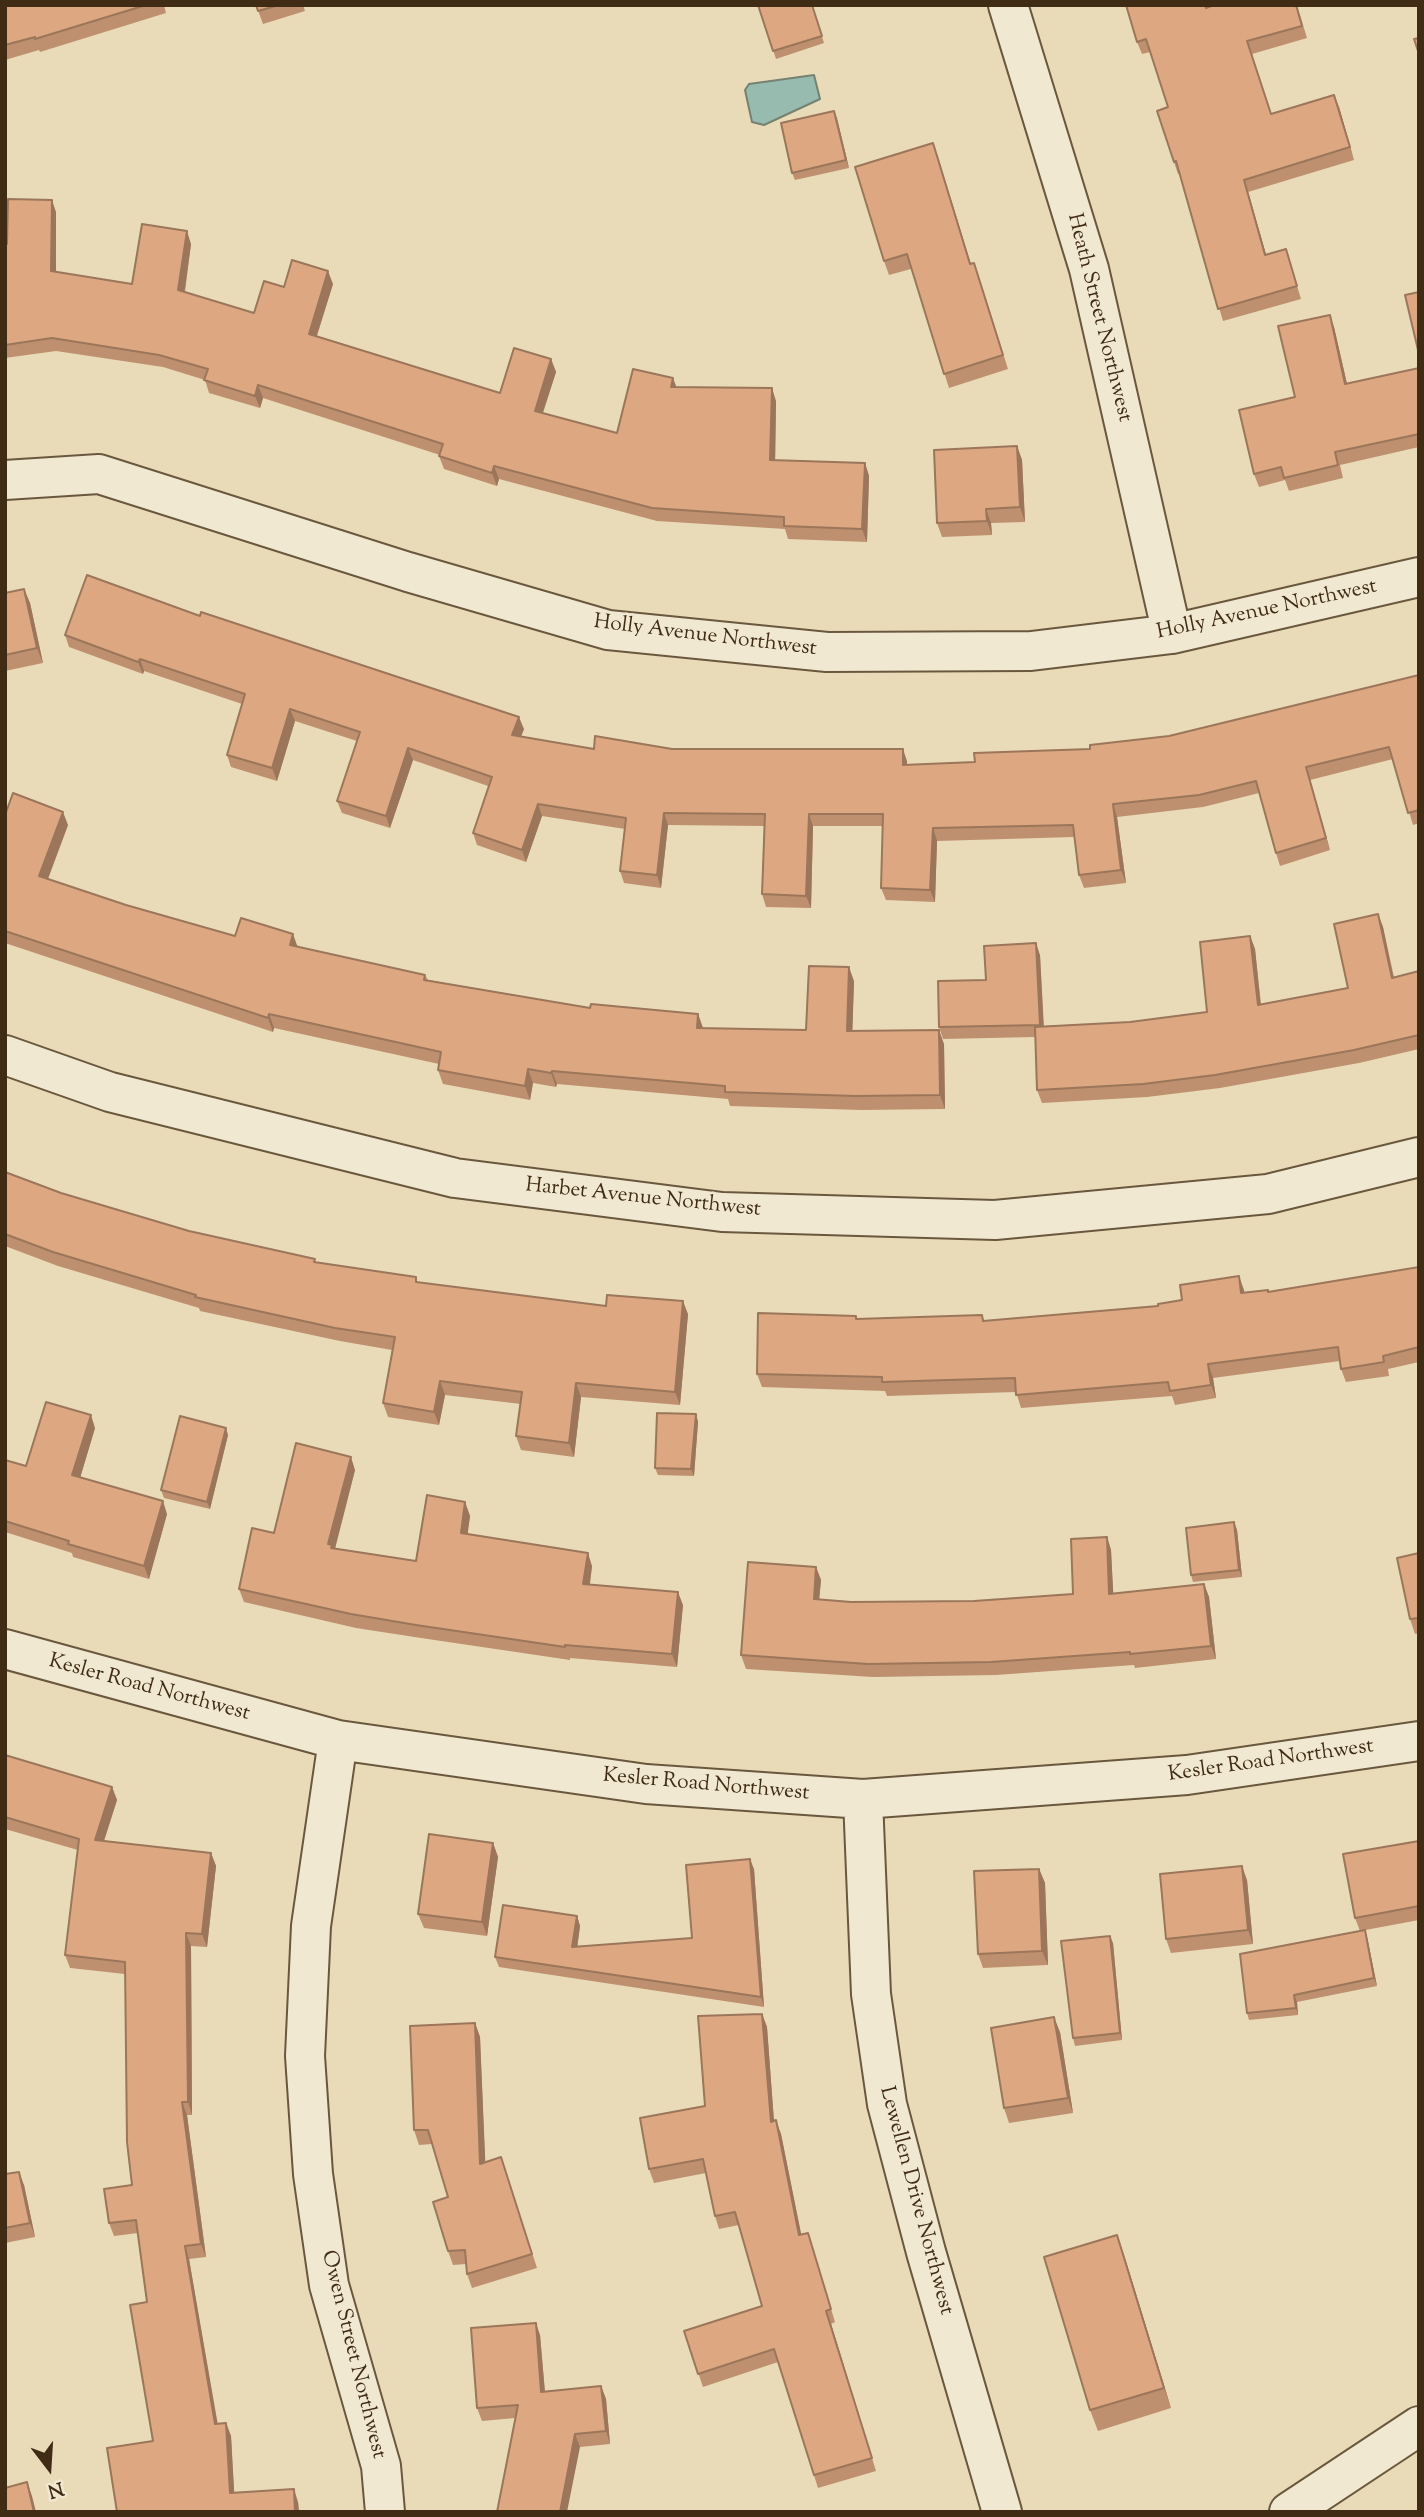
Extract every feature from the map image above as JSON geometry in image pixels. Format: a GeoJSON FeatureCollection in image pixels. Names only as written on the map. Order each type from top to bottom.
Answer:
{"type":"FeatureCollection","features":[{"type":"Feature","properties":{"kind":"street","name":"Heath Street Northwest"},"geometry":{"type":"LineString","coordinates":[[1008,5],[1089,268],[1172,634]]}},
{"type":"Feature","properties":{"kind":"street","name":"Holly Avenue Northwest"},"geometry":{"type":"LineString","coordinates":[[5,480],[99,474],[408,572],[608,630],[827,652],[1031,651],[1172,634],[1419,577]]}},
{"type":"Feature","properties":{"kind":"street","name":"Harbet Avenue Northwest"},"geometry":{"type":"LineString","coordinates":[[5,1055],[110,1092],[455,1178],[722,1212],[995,1220],[1268,1194],[1419,1157]]}},
{"type":"Feature","properties":{"kind":"street","name":"Kesler Road Northwest"},"geometry":{"type":"LineString","coordinates":[[5,1649],[338,1740],[646,1784],[863,1799],[1187,1775],[1419,1741]]}},
{"type":"Feature","properties":{"kind":"street","name":"Owen Street Northwest"},"geometry":{"type":"LineString","coordinates":[[338,1740],[311,1926],[304,2056],[313,2174],[329,2285],[381,2466],[385,2512]]}},
{"type":"Feature","properties":{"kind":"street","name":"Lewellen Drive Northwest"},"geometry":{"type":"LineString","coordinates":[[863,1799],[871,1994],[887,2104],[926,2252],[1002,2512]]}},
{"type":"Feature","properties":{"kind":"street"},"geometry":{"type":"LineString","coordinates":[[1289,2512],[1419,2426]]}},
{"type":"Feature","properties":{"kind":"water"},"geometry":{"type":"Polygon","coordinates":[[[814,75],[820,99],[764,125],[752,122],[745,90],[749,84],[814,75]]]}},
{"type":"Feature","properties":{"kind":"building"},"geometry":{"type":"Polygon","coordinates":[[[5,5],[146,5],[35,39],[5,45],[5,5]]]}},
{"type":"Feature","properties":{"kind":"building"},"geometry":{"type":"Polygon","coordinates":[[[256,5],[279,5],[258,11],[256,5]]]}},
{"type":"Feature","properties":{"kind":"building"},"geometry":{"type":"Polygon","coordinates":[[[758,5],[812,5],[822,36],[773,51],[758,5]]]}},
{"type":"Feature","properties":{"kind":"building"},"geometry":{"type":"Polygon","coordinates":[[[1126,5],[1205,5],[1206,8],[1214,5],[1296,5],[1302,26],[1247,41],[1271,114],[1334,95],[1350,147],[1244,180],[1265,255],[1286,249],[1297,286],[1218,309],[1176,161],[1174,162],[1157,111],[1168,107],[1146,39],[1137,42],[1126,5]]]}},
{"type":"Feature","properties":{"kind":"building"},"geometry":{"type":"Polygon","coordinates":[[[1419,38],[1419,54],[1414,39],[1419,38]]]}},
{"type":"Feature","properties":{"kind":"building"},"geometry":{"type":"Polygon","coordinates":[[[834,111],[846,160],[792,173],[781,123],[834,111]]]}},
{"type":"Feature","properties":{"kind":"building"},"geometry":{"type":"Polygon","coordinates":[[[933,143],[970,264],[974,263],[1003,355],[944,374],[907,254],[884,261],[855,167],[933,143]]]}},
{"type":"Feature","properties":{"kind":"building"},"geometry":{"type":"Polygon","coordinates":[[[8,199],[52,200],[51,271],[132,284],[142,224],[187,231],[178,290],[254,313],[264,281],[284,287],[292,260],[328,271],[309,334],[500,393],[514,348],[551,359],[535,411],[617,433],[633,369],[673,378],[671,387],[772,388],[770,460],[865,463],[862,529],[784,526],[784,517],[652,508],[494,466],[492,473],[439,456],[443,444],[258,385],[255,396],[204,380],[208,369],[159,355],[52,338],[5,345],[8,199]]]}},
{"type":"Feature","properties":{"kind":"building"},"geometry":{"type":"Polygon","coordinates":[[[1419,292],[1419,350],[1418,350],[1405,295],[1419,292]]]}},
{"type":"Feature","properties":{"kind":"building"},"geometry":{"type":"Polygon","coordinates":[[[1330,315],[1345,384],[1419,368],[1419,434],[1335,452],[1338,465],[1284,478],[1281,467],[1254,474],[1239,410],[1295,397],[1278,326],[1330,315]]]}},
{"type":"Feature","properties":{"kind":"building"},"geometry":{"type":"Polygon","coordinates":[[[1017,446],[1020,507],[986,509],[987,521],[937,523],[934,450],[1017,446]]]}},
{"type":"Feature","properties":{"kind":"building"},"geometry":{"type":"Polygon","coordinates":[[[87,575],[200,616],[201,612],[519,717],[512,735],[594,749],[595,736],[672,749],[903,749],[903,765],[975,762],[974,753],[1090,749],[1090,745],[1169,736],[1419,675],[1419,810],[1408,813],[1389,747],[1306,767],[1326,838],[1276,853],[1256,781],[1199,795],[1113,804],[1121,870],[1079,875],[1073,825],[933,828],[930,890],[881,888],[883,814],[809,814],[806,896],[762,894],[765,814],[664,813],[657,875],[620,871],[626,818],[538,804],[522,850],[473,833],[492,777],[408,748],[386,816],[337,801],[360,732],[290,709],[272,768],[227,755],[245,694],[140,659],[138,662],[65,635],[87,575]]]}},
{"type":"Feature","properties":{"kind":"building"},"geometry":{"type":"Polygon","coordinates":[[[24,589],[37,648],[5,655],[5,593],[24,589]]]}},
{"type":"Feature","properties":{"kind":"building"},"geometry":{"type":"Polygon","coordinates":[[[13,793],[63,812],[39,876],[126,905],[235,936],[241,918],[293,934],[290,945],[425,975],[424,980],[590,1008],[591,1004],[698,1014],[697,1028],[806,1030],[809,966],[849,967],[847,1031],[939,1030],[940,1095],[856,1096],[725,1092],[725,1086],[528,1069],[525,1086],[438,1070],[441,1052],[269,1014],[268,1018],[5,931],[5,815],[13,793]]]}},
{"type":"Feature","properties":{"kind":"building"},"geometry":{"type":"Polygon","coordinates":[[[1378,914],[1392,978],[1419,971],[1419,1035],[1354,1050],[1215,1075],[1143,1084],[1037,1090],[1035,1027],[1130,1022],[1207,1012],[1200,942],[1250,936],[1258,1005],[1348,988],[1334,924],[1378,914]]]}},
{"type":"Feature","properties":{"kind":"building"},"geometry":{"type":"Polygon","coordinates":[[[1036,943],[1040,1025],[939,1027],[938,981],[986,980],[984,946],[1036,943]]]}},
{"type":"Feature","properties":{"kind":"building"},"geometry":{"type":"Polygon","coordinates":[[[5,1172],[61,1193],[189,1231],[315,1259],[314,1262],[416,1277],[416,1282],[606,1306],[607,1295],[683,1301],[675,1392],[576,1383],[569,1443],[516,1436],[522,1392],[440,1381],[434,1412],[383,1403],[395,1337],[335,1328],[195,1297],[196,1295],[53,1252],[5,1234],[5,1172]]]}},
{"type":"Feature","properties":{"kind":"building"},"geometry":{"type":"Polygon","coordinates":[[[1419,1267],[1419,1347],[1383,1356],[1384,1362],[1341,1369],[1338,1347],[1208,1364],[1211,1385],[1170,1391],[1168,1382],[1016,1395],[1015,1378],[882,1382],[882,1377],[757,1374],[758,1313],[856,1316],[856,1319],[982,1315],[983,1321],[1158,1306],[1182,1300],[1180,1285],[1239,1276],[1241,1293],[1268,1292],[1419,1267]]]}},
{"type":"Feature","properties":{"kind":"building"},"geometry":{"type":"Polygon","coordinates":[[[46,1402],[91,1415],[72,1475],[163,1501],[144,1566],[68,1544],[69,1541],[5,1521],[5,1460],[26,1466],[46,1402]]]}},
{"type":"Feature","properties":{"kind":"building"},"geometry":{"type":"Polygon","coordinates":[[[657,1413],[696,1414],[691,1469],[655,1468],[657,1413]]]}},
{"type":"Feature","properties":{"kind":"building"},"geometry":{"type":"Polygon","coordinates":[[[180,1416],[226,1428],[207,1502],[161,1490],[180,1416]]]}},
{"type":"Feature","properties":{"kind":"building"},"geometry":{"type":"Polygon","coordinates":[[[296,1443],[351,1457],[328,1544],[332,1545],[331,1548],[416,1561],[427,1495],[465,1502],[461,1533],[588,1553],[583,1584],[678,1592],[672,1654],[565,1647],[416,1625],[351,1614],[239,1589],[252,1528],[274,1533],[296,1443]]]}},
{"type":"Feature","properties":{"kind":"building"},"geometry":{"type":"Polygon","coordinates":[[[1234,1522],[1239,1570],[1191,1575],[1186,1528],[1234,1522]]]}},
{"type":"Feature","properties":{"kind":"building"},"geometry":{"type":"Polygon","coordinates":[[[1107,1537],[1109,1594],[1204,1584],[1211,1646],[1130,1654],[991,1662],[868,1664],[741,1655],[748,1562],[816,1567],[814,1599],[851,1602],[974,1601],[1073,1594],[1071,1539],[1107,1537]]]}},
{"type":"Feature","properties":{"kind":"building"},"geometry":{"type":"Polygon","coordinates":[[[1419,1553],[1419,1618],[1410,1619],[1397,1558],[1419,1553]]]}},
{"type":"Feature","properties":{"kind":"building"},"geometry":{"type":"Polygon","coordinates":[[[5,1755],[112,1787],[95,1840],[211,1853],[202,1934],[186,1933],[188,2102],[182,2102],[201,2244],[185,2246],[215,2424],[226,2423],[230,2493],[294,2489],[295,2512],[117,2512],[107,2448],[153,2441],[130,2305],[147,2302],[136,2220],[109,2223],[104,2189],[132,2185],[127,2142],[125,1962],[65,1955],[79,1839],[5,1817],[5,1755]]]}},
{"type":"Feature","properties":{"kind":"building"},"geometry":{"type":"Polygon","coordinates":[[[429,1834],[493,1843],[482,1922],[418,1914],[429,1834]]]}},
{"type":"Feature","properties":{"kind":"building"},"geometry":{"type":"Polygon","coordinates":[[[1419,1841],[1419,1906],[1355,1918],[1343,1854],[1419,1841]]]}},
{"type":"Feature","properties":{"kind":"building"},"geometry":{"type":"Polygon","coordinates":[[[750,1859],[761,1997],[495,1957],[503,1905],[577,1916],[572,1947],[692,1938],[686,1865],[750,1859]]]}},
{"type":"Feature","properties":{"kind":"building"},"geometry":{"type":"Polygon","coordinates":[[[1242,1866],[1248,1930],[1166,1939],[1160,1874],[1242,1866]]]}},
{"type":"Feature","properties":{"kind":"building"},"geometry":{"type":"Polygon","coordinates":[[[1039,1869],[1042,1951],[978,1954],[974,1871],[1039,1869]]]}},
{"type":"Feature","properties":{"kind":"building"},"geometry":{"type":"Polygon","coordinates":[[[1365,1930],[1374,1978],[1294,1995],[1296,2008],[1247,2013],[1240,1954],[1365,1930]]]}},
{"type":"Feature","properties":{"kind":"building"},"geometry":{"type":"Polygon","coordinates":[[[1110,1936],[1120,2033],[1073,2038],[1061,1941],[1110,1936]]]}},
{"type":"Feature","properties":{"kind":"building"},"geometry":{"type":"Polygon","coordinates":[[[762,2014],[771,2122],[776,2120],[799,2235],[808,2233],[831,2309],[826,2311],[872,2458],[814,2475],[774,2349],[698,2374],[684,2331],[762,2306],[735,2212],[715,2216],[703,2159],[649,2169],[640,2118],[705,2106],[698,2016],[762,2014]]]}},
{"type":"Feature","properties":{"kind":"building"},"geometry":{"type":"Polygon","coordinates":[[[1054,2017],[1068,2098],[1004,2108],[991,2028],[1054,2017]]]}},
{"type":"Feature","properties":{"kind":"building"},"geometry":{"type":"Polygon","coordinates":[[[475,2023],[480,2164],[501,2157],[532,2254],[467,2274],[465,2250],[448,2251],[433,2202],[448,2197],[428,2130],[414,2130],[410,2026],[475,2023]]]}},
{"type":"Feature","properties":{"kind":"building"},"geometry":{"type":"Polygon","coordinates":[[[19,2172],[30,2223],[5,2228],[5,2174],[19,2172]]]}},
{"type":"Feature","properties":{"kind":"building"},"geometry":{"type":"Polygon","coordinates":[[[1117,2235],[1164,2388],[1090,2410],[1044,2257],[1117,2235]]]}},
{"type":"Feature","properties":{"kind":"building"},"geometry":{"type":"Polygon","coordinates":[[[536,2323],[541,2392],[601,2386],[606,2431],[575,2434],[560,2512],[497,2512],[518,2405],[477,2408],[471,2328],[536,2323]]]}},
{"type":"Feature","properties":{"kind":"building"},"geometry":{"type":"Polygon","coordinates":[[[27,2482],[34,2512],[5,2512],[5,2488],[27,2482]]]}}]}
